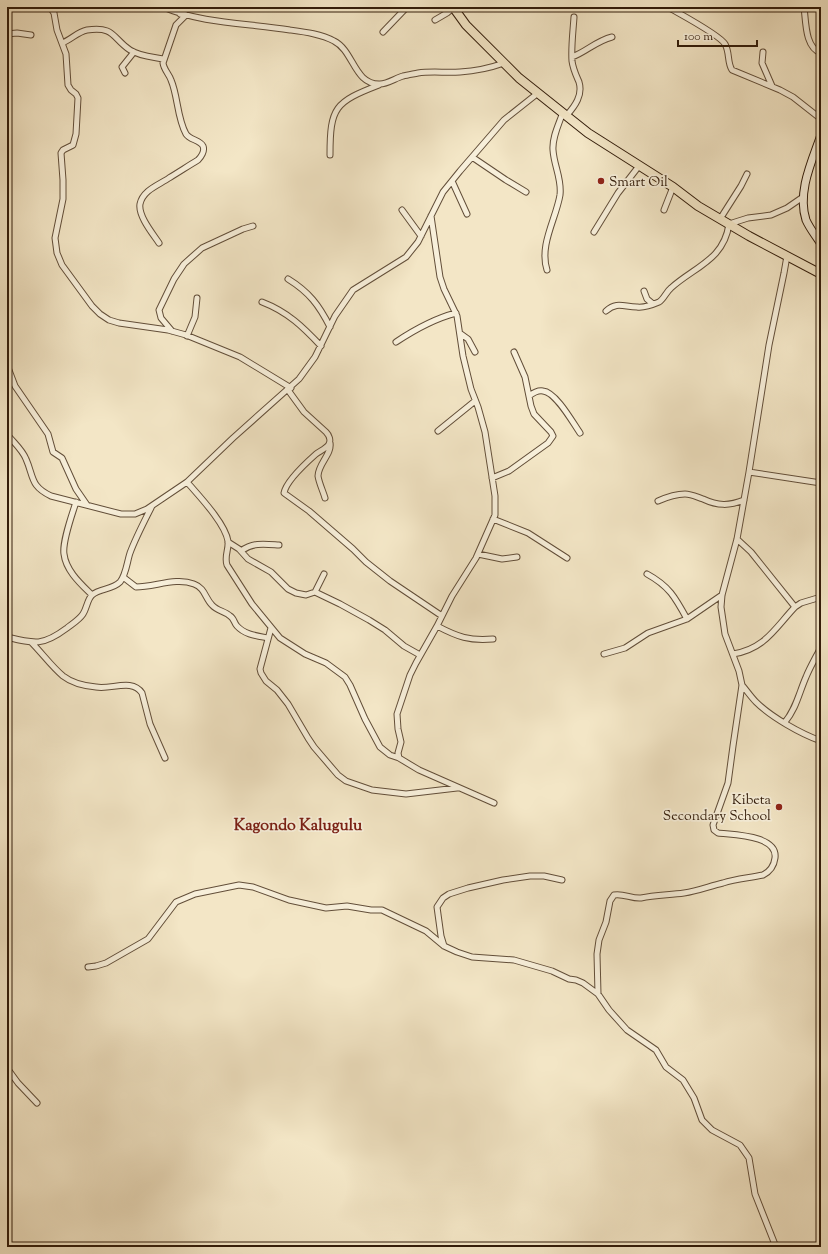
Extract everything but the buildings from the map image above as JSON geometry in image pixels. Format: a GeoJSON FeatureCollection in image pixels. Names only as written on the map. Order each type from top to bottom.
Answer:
{"type":"FeatureCollection","features":[{"type":"Feature","properties":{"kind":"highway"},"geometry":{"type":"LineString","coordinates":[[454,7],[466,25],[519,78],[588,133],[673,187],[698,206],[821,274]]}},
{"type":"Feature","properties":{"kind":"main road"},"geometry":{"type":"LineString","coordinates":[[821,135],[803,197],[804,211],[807,221],[821,244]]}},
{"type":"Feature","properties":{"kind":"street"},"geometry":{"type":"LineString","coordinates":[[50,7],[54,13],[57,30],[67,58],[68,85],[78,98],[76,134],[73,145],[63,150],[61,153],[63,199],[55,243],[62,265],[92,306],[109,320],[119,323],[173,331],[187,336],[248,361],[290,389],[304,412],[329,436],[330,448],[321,464],[318,477],[325,498]]}},
{"type":"Feature","properties":{"kind":"street"},"geometry":{"type":"LineString","coordinates":[[163,7],[180,14],[219,21],[302,32],[335,41],[345,51],[365,81],[381,85]]}},
{"type":"Feature","properties":{"kind":"street"},"geometry":{"type":"LineString","coordinates":[[180,14],[185,7]]}},
{"type":"Feature","properties":{"kind":"street"},"geometry":{"type":"LineString","coordinates":[[383,32],[407,7]]}},
{"type":"Feature","properties":{"kind":"street"},"geometry":{"type":"LineString","coordinates":[[435,20],[443,16],[454,7]]}},
{"type":"Feature","properties":{"kind":"street"},"geometry":{"type":"LineString","coordinates":[[668,7],[722,40],[728,50],[730,67],[732,70],[772,86],[793,97],[821,119]]}},
{"type":"Feature","properties":{"kind":"street"},"geometry":{"type":"LineString","coordinates":[[804,7],[809,41],[814,50],[821,53]]}},
{"type":"Feature","properties":{"kind":"street"},"geometry":{"type":"LineString","coordinates":[[159,243],[143,217],[140,205],[142,199],[149,190],[198,160],[202,156],[204,150],[201,144],[188,137],[184,129],[172,82],[163,66],[163,59],[176,25],[186,15]]}},
{"type":"Feature","properties":{"kind":"street"},"geometry":{"type":"LineString","coordinates":[[547,270],[544,254],[560,195],[560,182],[555,161],[553,143],[565,114],[575,105],[580,92],[579,84],[573,69],[572,57],[574,17]]}},
{"type":"Feature","properties":{"kind":"street"},"geometry":{"type":"LineString","coordinates":[[62,43],[86,30],[108,30],[129,50],[163,59]]}},
{"type":"Feature","properties":{"kind":"street"},"geometry":{"type":"LineString","coordinates":[[7,34],[17,33],[31,35]]}},
{"type":"Feature","properties":{"kind":"street"},"geometry":{"type":"LineString","coordinates":[[572,57],[580,54],[595,44],[612,37]]}},
{"type":"Feature","properties":{"kind":"street"},"geometry":{"type":"LineString","coordinates":[[125,73],[122,70],[122,67],[134,52]]}},
{"type":"Feature","properties":{"kind":"street"},"geometry":{"type":"LineString","coordinates":[[763,52],[762,63],[772,86]]}},
{"type":"Feature","properties":{"kind":"street"},"geometry":{"type":"LineString","coordinates":[[330,155],[331,125],[333,117],[338,108],[345,101],[355,95],[404,76],[419,73],[482,70],[504,63]]}},
{"type":"Feature","properties":{"kind":"street"},"geometry":{"type":"LineString","coordinates":[[7,434],[20,449],[26,459],[34,483],[42,492],[51,496],[121,514],[135,514],[152,506],[187,482],[268,406],[290,389],[306,370],[321,346],[334,316],[353,290],[406,256],[418,242],[443,192],[504,120],[538,93]]}},
{"type":"Feature","properties":{"kind":"street"},"geometry":{"type":"LineString","coordinates":[[472,157],[526,192]]}},
{"type":"Feature","properties":{"kind":"street"},"geometry":{"type":"LineString","coordinates":[[594,232],[618,193],[639,166]]}},
{"type":"Feature","properties":{"kind":"street"},"geometry":{"type":"LineString","coordinates":[[720,219],[747,174]]}},
{"type":"Feature","properties":{"kind":"street"},"geometry":{"type":"LineString","coordinates":[[452,181],[466,214]]}},
{"type":"Feature","properties":{"kind":"street"},"geometry":{"type":"LineString","coordinates":[[664,210],[673,187]]}},
{"type":"Feature","properties":{"kind":"street"},"geometry":{"type":"LineString","coordinates":[[606,311],[610,307],[624,304],[638,308],[662,301],[670,288],[704,265],[714,255],[728,234],[729,224],[748,218],[771,215],[787,208],[803,197]]}},
{"type":"Feature","properties":{"kind":"street"},"geometry":{"type":"LineString","coordinates":[[402,210],[421,236]]}},
{"type":"Feature","properties":{"kind":"street"},"geometry":{"type":"LineString","coordinates":[[399,758],[398,753],[401,742],[397,714],[410,675],[452,596],[478,554],[495,515],[495,496],[485,432],[471,389],[463,356],[456,313],[444,289],[440,277],[431,215]]}},
{"type":"Feature","properties":{"kind":"street"},"geometry":{"type":"LineString","coordinates":[[173,331],[161,318],[159,310],[174,279],[184,264],[202,248],[243,229],[253,226]]}},
{"type":"Feature","properties":{"kind":"street"},"geometry":{"type":"LineString","coordinates":[[598,994],[597,954],[599,940],[606,922],[610,901],[614,895],[633,898],[683,893],[708,888],[721,883],[763,875],[768,872],[773,865],[775,858],[773,849],[767,843],[750,837],[718,833],[713,828],[715,818],[728,783],[732,746],[742,685],[733,654],[724,634],[722,594],[737,539],[769,345],[787,256]]}},
{"type":"Feature","properties":{"kind":"street"},"geometry":{"type":"LineString","coordinates":[[288,279],[307,292],[323,313],[330,327]]}},
{"type":"Feature","properties":{"kind":"street"},"geometry":{"type":"LineString","coordinates":[[644,291],[647,299],[653,304]]}},
{"type":"Feature","properties":{"kind":"street"},"geometry":{"type":"LineString","coordinates":[[187,336],[195,317],[197,298]]}},
{"type":"Feature","properties":{"kind":"street"},"geometry":{"type":"LineString","coordinates":[[262,302],[277,308],[293,318],[321,346]]}},
{"type":"Feature","properties":{"kind":"street"},"geometry":{"type":"LineString","coordinates":[[396,342],[425,324],[456,313]]}},
{"type":"Feature","properties":{"kind":"street"},"geometry":{"type":"LineString","coordinates":[[460,334],[468,339],[475,352]]}},
{"type":"Feature","properties":{"kind":"street"},"geometry":{"type":"LineString","coordinates":[[492,478],[508,471],[552,439],[553,436],[534,414],[523,371],[514,352]]}},
{"type":"Feature","properties":{"kind":"street"},"geometry":{"type":"LineString","coordinates":[[7,365],[15,386],[48,434],[53,452],[62,458],[76,489],[87,505]]}},
{"type":"Feature","properties":{"kind":"street"},"geometry":{"type":"LineString","coordinates":[[529,396],[541,390],[551,394],[580,433]]}},
{"type":"Feature","properties":{"kind":"street"},"geometry":{"type":"LineString","coordinates":[[438,431],[475,401]]}},
{"type":"Feature","properties":{"kind":"street"},"geometry":{"type":"LineString","coordinates":[[329,441],[327,446],[317,453],[296,474],[287,485],[284,493],[309,511],[366,562],[390,581],[442,616]]}},
{"type":"Feature","properties":{"kind":"street"},"geometry":{"type":"LineString","coordinates":[[749,472],[821,483]]}},
{"type":"Feature","properties":{"kind":"street"},"geometry":{"type":"LineString","coordinates":[[187,482],[206,504],[227,537],[227,565],[252,604],[280,638],[305,654],[326,663],[345,677],[380,747],[390,755],[399,758],[419,770],[494,803]]}},
{"type":"Feature","properties":{"kind":"street"},"geometry":{"type":"LineString","coordinates":[[658,501],[676,494],[687,494],[724,506],[744,500]]}},
{"type":"Feature","properties":{"kind":"street"},"geometry":{"type":"LineString","coordinates":[[76,502],[68,530],[64,554],[73,575],[92,595]]}},
{"type":"Feature","properties":{"kind":"street"},"geometry":{"type":"LineString","coordinates":[[7,637],[37,643],[50,640],[83,614],[92,595],[113,587],[119,583],[123,578],[130,554],[152,506]]}},
{"type":"Feature","properties":{"kind":"street"},"geometry":{"type":"LineString","coordinates":[[493,519],[528,533],[566,558]]}},
{"type":"Feature","properties":{"kind":"street"},"geometry":{"type":"LineString","coordinates":[[737,539],[760,561],[795,607]]}},
{"type":"Feature","properties":{"kind":"street"},"geometry":{"type":"LineString","coordinates":[[228,542],[239,549],[248,559],[275,575],[288,589],[296,593],[306,595],[315,592],[340,604],[385,630],[404,646],[420,655]]}},
{"type":"Feature","properties":{"kind":"street"},"geometry":{"type":"LineString","coordinates":[[241,551],[252,545],[279,545]]}},
{"type":"Feature","properties":{"kind":"street"},"geometry":{"type":"LineString","coordinates":[[478,554],[502,559],[517,557]]}},
{"type":"Feature","properties":{"kind":"street"},"geometry":{"type":"LineString","coordinates":[[315,592],[324,574]]}},
{"type":"Feature","properties":{"kind":"street"},"geometry":{"type":"LineString","coordinates":[[647,574],[664,584],[678,603],[687,619]]}},
{"type":"Feature","properties":{"kind":"street"},"geometry":{"type":"LineString","coordinates":[[123,578],[136,587],[173,582],[186,582],[194,584],[203,590],[215,608],[231,616],[238,626],[253,635],[268,638]]}},
{"type":"Feature","properties":{"kind":"street"},"geometry":{"type":"LineString","coordinates":[[604,654],[625,648],[648,633],[687,619],[722,594]]}},
{"type":"Feature","properties":{"kind":"street"},"geometry":{"type":"LineString","coordinates":[[733,654],[749,650],[763,642],[775,631],[795,607],[821,597]]}},
{"type":"Feature","properties":{"kind":"street"},"geometry":{"type":"LineString","coordinates":[[437,626],[460,638],[480,640],[493,639]]}},
{"type":"Feature","properties":{"kind":"street"},"geometry":{"type":"LineString","coordinates":[[271,628],[260,669],[261,673],[266,681],[285,699],[308,738],[338,775],[346,781],[360,786],[389,793],[406,794],[460,787]]}},
{"type":"Feature","properties":{"kind":"street"},"geometry":{"type":"LineString","coordinates":[[31,642],[63,676],[71,681],[97,688],[125,685],[140,689],[150,724],[165,758]]}},
{"type":"Feature","properties":{"kind":"street"},"geometry":{"type":"LineString","coordinates":[[784,722],[791,714],[795,706],[805,679],[821,646]]}},
{"type":"Feature","properties":{"kind":"street"},"geometry":{"type":"LineString","coordinates":[[742,685],[760,706],[806,735],[821,741]]}},
{"type":"Feature","properties":{"kind":"street"},"geometry":{"type":"LineString","coordinates":[[444,946],[437,907],[443,898],[449,894],[468,888],[524,876],[544,876],[562,880]]}},
{"type":"Feature","properties":{"kind":"street"},"geometry":{"type":"LineString","coordinates":[[88,967],[106,963],[148,939],[176,902],[196,894],[239,885],[253,887],[289,900],[326,908],[347,906],[371,910],[382,910],[426,931],[444,946],[465,955],[506,959],[552,971],[569,979],[583,983],[598,994],[609,1010],[627,1030],[658,1052],[666,1067],[683,1080],[694,1098],[702,1120],[712,1130],[740,1145],[749,1158],[755,1194],[776,1247]]}},
{"type":"Feature","properties":{"kind":"street"},"geometry":{"type":"LineString","coordinates":[[7,1068],[18,1083],[38,1103]]}},
{"type":"Feature","properties":{"kind":"place","name":"Smart Oil"},"geometry":{"type":"Point","coordinates":[601,181]}},
{"type":"Feature","properties":{"kind":"place","name":"Kibeta Secondary School"},"geometry":{"type":"Point","coordinates":[779,807]}},
{"type":"Feature","properties":{"kind":"district","name":"Kagondo Kalugulu"},"geometry":{"type":"Point","coordinates":[298,824]}}]}
